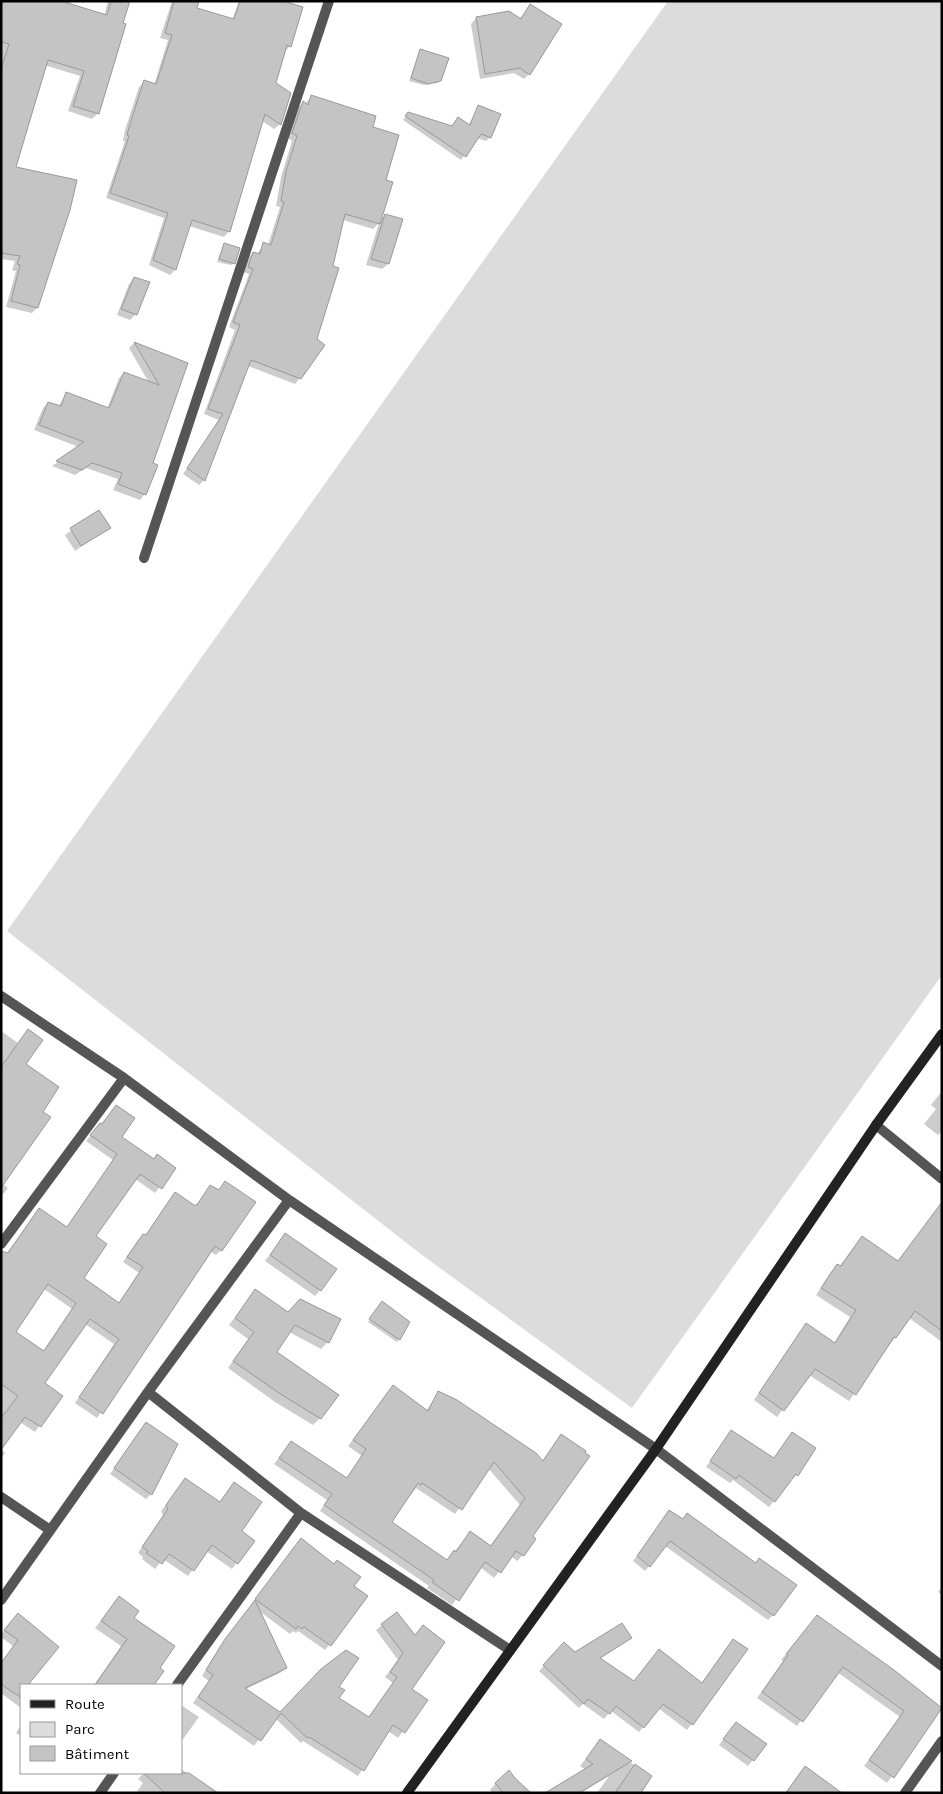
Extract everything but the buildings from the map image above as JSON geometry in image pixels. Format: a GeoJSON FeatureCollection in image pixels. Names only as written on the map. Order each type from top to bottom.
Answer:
{"type":"FeatureCollection","features":[{"type":"Feature","properties":{"kind":"street"},"geometry":{"type":"LineString","coordinates":[[144,558],[330,1]]}},
{"type":"Feature","properties":{"kind":"street"},"geometry":{"type":"LineString","coordinates":[[1,996],[124,1078],[289,1200],[656,1449],[942,1666]]}},
{"type":"Feature","properties":{"kind":"street"},"geometry":{"type":"LineString","coordinates":[[406,1793],[656,1449],[876,1125],[942,1034]]}},
{"type":"Feature","properties":{"kind":"street"},"geometry":{"type":"LineString","coordinates":[[1,1244],[124,1078]]}},
{"type":"Feature","properties":{"kind":"street"},"geometry":{"type":"LineString","coordinates":[[876,1125],[942,1179]]}},
{"type":"Feature","properties":{"kind":"street"},"geometry":{"type":"LineString","coordinates":[[1,1600],[148,1392],[289,1200]]}},
{"type":"Feature","properties":{"kind":"street"},"geometry":{"type":"LineString","coordinates":[[148,1392],[302,1513],[510,1650]]}},
{"type":"Feature","properties":{"kind":"street"},"geometry":{"type":"LineString","coordinates":[[1,1497],[50,1530]]}},
{"type":"Feature","properties":{"kind":"street"},"geometry":{"type":"LineString","coordinates":[[178,1684],[302,1513]]}},
{"type":"Feature","properties":{"kind":"street"},"geometry":{"type":"LineString","coordinates":[[905,1793],[942,1741]]}},
{"type":"Feature","properties":{"kind":"street"},"geometry":{"type":"LineString","coordinates":[[100,1793],[113,1774]]}},
{"type":"Feature","properties":{"kind":"green space"},"geometry":{"type":"Polygon","coordinates":[[[668,1],[942,1],[942,975],[632,1408],[422,1255],[7,931],[668,1]]]}}]}
